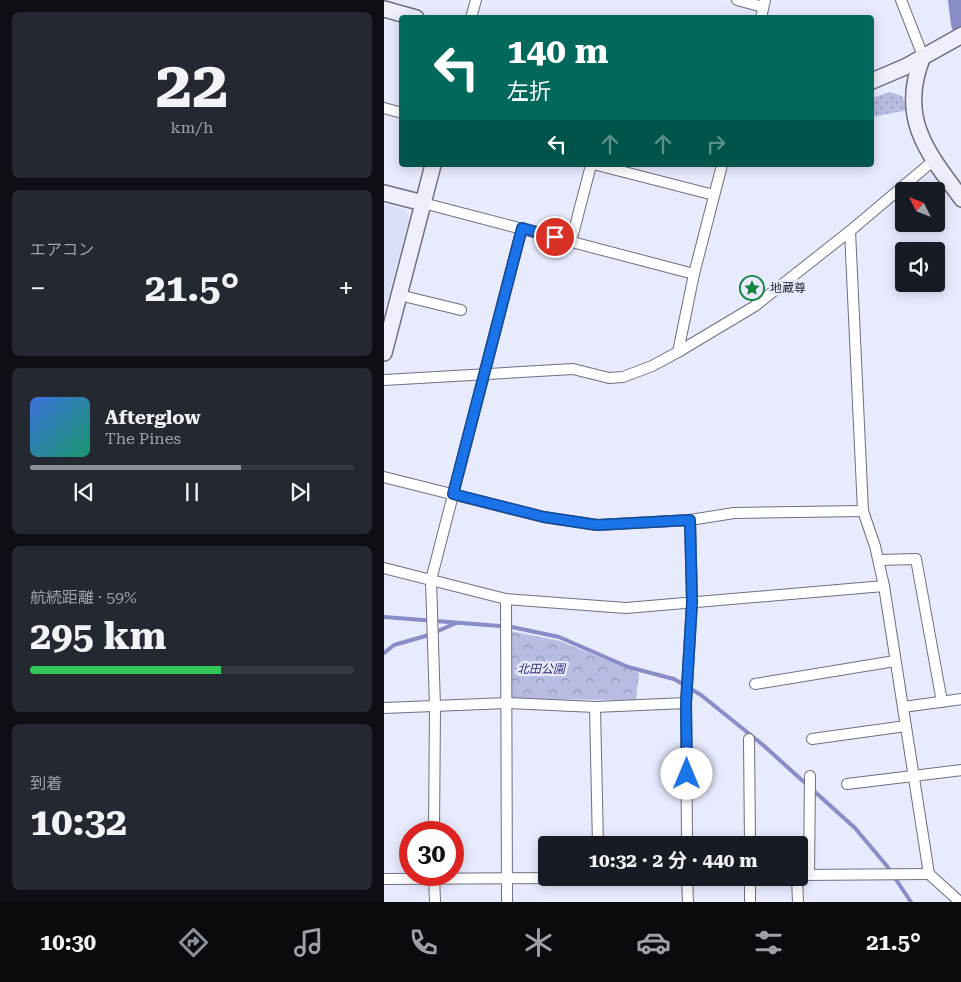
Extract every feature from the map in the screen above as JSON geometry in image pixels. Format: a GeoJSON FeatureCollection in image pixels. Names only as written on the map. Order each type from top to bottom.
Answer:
{"type":"FeatureCollection","features":[{"type":"Feature","properties":{"kind":"street"},"geometry":{"type":"LineString","coordinates":[[472,15],[476,0]]}},
{"type":"Feature","properties":{"kind":"street"},"geometry":{"type":"LineString","coordinates":[[737,0],[764,3]]}},
{"type":"Feature","properties":{"kind":"street"},"geometry":{"type":"LineString","coordinates":[[901,0],[923,56],[916,73],[913,89],[913,107],[922,140],[933,161],[961,199]]}},
{"type":"Feature","properties":{"kind":"street"},"geometry":{"type":"LineString","coordinates":[[384,9],[405,15]]}},
{"type":"Feature","properties":{"kind":"street"},"geometry":{"type":"LineString","coordinates":[[874,80],[905,67],[961,35]]}},
{"type":"Feature","properties":{"kind":"street"},"geometry":{"type":"LineString","coordinates":[[384,108],[399,112]]}},
{"type":"Feature","properties":{"kind":"street"},"geometry":{"type":"LineString","coordinates":[[384,380],[572,369],[609,378],[623,377],[652,366],[755,306],[850,231],[933,161]]}},
{"type":"Feature","properties":{"kind":"street"},"geometry":{"type":"LineString","coordinates":[[384,353],[432,167]]}},
{"type":"Feature","properties":{"kind":"street"},"geometry":{"type":"LineString","coordinates":[[571,242],[590,167]]}},
{"type":"Feature","properties":{"kind":"street"},"geometry":{"type":"LineString","coordinates":[[604,167],[714,195]]}},
{"type":"Feature","properties":{"kind":"street"},"geometry":{"type":"LineString","coordinates":[[678,352],[694,274],[721,167]]}},
{"type":"Feature","properties":{"kind":"street"},"geometry":{"type":"LineString","coordinates":[[384,193],[694,274]]}},
{"type":"Feature","properties":{"kind":"street"},"geometry":{"type":"LineString","coordinates":[[434,821],[431,580],[522,228]]}},
{"type":"Feature","properties":{"kind":"street"},"geometry":{"type":"LineString","coordinates":[[850,231],[863,511],[879,560],[884,586],[929,874],[960,902]]}},
{"type":"Feature","properties":{"kind":"street"},"geometry":{"type":"LineString","coordinates":[[399,295],[461,310]]}},
{"type":"Feature","properties":{"kind":"street"},"geometry":{"type":"LineString","coordinates":[[384,477],[544,517],[597,525],[690,520],[734,513],[863,511]]}},
{"type":"Feature","properties":{"kind":"street"},"geometry":{"type":"LineString","coordinates":[[687,836],[686,703],[692,602],[690,520]]}},
{"type":"Feature","properties":{"kind":"street"},"geometry":{"type":"LineString","coordinates":[[879,560],[916,559],[942,702]]}},
{"type":"Feature","properties":{"kind":"street"},"geometry":{"type":"LineString","coordinates":[[384,568],[506,599],[626,608],[884,586]]}},
{"type":"Feature","properties":{"kind":"street"},"geometry":{"type":"LineString","coordinates":[[506,599],[507,902]]}},
{"type":"Feature","properties":{"kind":"street"},"geometry":{"type":"LineString","coordinates":[[755,684],[895,661]]}},
{"type":"Feature","properties":{"kind":"street"},"geometry":{"type":"LineString","coordinates":[[903,707],[961,699]]}},
{"type":"Feature","properties":{"kind":"street"},"geometry":{"type":"LineString","coordinates":[[384,708],[507,703],[596,707],[686,703]]}},
{"type":"Feature","properties":{"kind":"street"},"geometry":{"type":"LineString","coordinates":[[596,707],[598,836]]}},
{"type":"Feature","properties":{"kind":"street"},"geometry":{"type":"LineString","coordinates":[[812,739],[906,726]]}},
{"type":"Feature","properties":{"kind":"street"},"geometry":{"type":"LineString","coordinates":[[749,739],[750,836]]}},
{"type":"Feature","properties":{"kind":"street"},"geometry":{"type":"LineString","coordinates":[[847,784],[961,770]]}},
{"type":"Feature","properties":{"kind":"street"},"geometry":{"type":"LineString","coordinates":[[805,836],[810,776]]}},
{"type":"Feature","properties":{"kind":"street"},"geometry":{"type":"LineString","coordinates":[[808,876],[929,874]]}},
{"type":"Feature","properties":{"kind":"street"},"geometry":{"type":"LineString","coordinates":[[464,877],[538,878]]}},
{"type":"Feature","properties":{"kind":"street"},"geometry":{"type":"LineString","coordinates":[[384,879],[399,878]]}},
{"type":"Feature","properties":{"kind":"street"},"geometry":{"type":"LineString","coordinates":[[434,886],[435,902]]}},
{"type":"Feature","properties":{"kind":"street"},"geometry":{"type":"LineString","coordinates":[[688,886],[688,902]]}},
{"type":"Feature","properties":{"kind":"street"},"geometry":{"type":"LineString","coordinates":[[750,886],[750,902]]}},
{"type":"Feature","properties":{"kind":"street"},"geometry":{"type":"LineString","coordinates":[[798,902],[800,886]]}},
{"type":"Feature","properties":{"kind":"shaded area"},"geometry":{"type":"Polygon","coordinates":[[[384,204],[404,209],[409,217],[384,312],[384,204]]]}},
{"type":"Feature","properties":{"kind":"green space"},"geometry":{"type":"Polygon","coordinates":[[[890,92],[902,96],[908,110],[874,117],[874,97],[890,92]]]}},
{"type":"Feature","properties":{"kind":"green space","name":"北田公園"},"geometry":{"type":"Polygon","coordinates":[[[510,631],[560,641],[639,673],[636,700],[510,699],[510,631]]]}},
{"type":"Feature","properties":{"kind":"waterway"},"geometry":{"type":"LineString","coordinates":[[959,0],[962,24]]}},
{"type":"Feature","properties":{"kind":"waterway"},"geometry":{"type":"LineString","coordinates":[[384,617],[512,627],[559,637],[628,667],[674,679],[701,695],[763,745],[855,828],[887,866],[911,902]]}},
{"type":"Feature","properties":{"kind":"waterway"},"geometry":{"type":"LineString","coordinates":[[384,653],[394,645],[429,635],[456,623]]}},
{"type":"Feature","properties":{"kind":"place","name":"地蔵尊"},"geometry":{"type":"Point","coordinates":[752,288]}},
{"type":"Feature","properties":{"kind":"route"},"geometry":{"type":"LineString","coordinates":[[555,237],[522,228],[453,494],[544,517],[597,525],[690,520],[692,602],[686,703],[687,774]]}}]}
